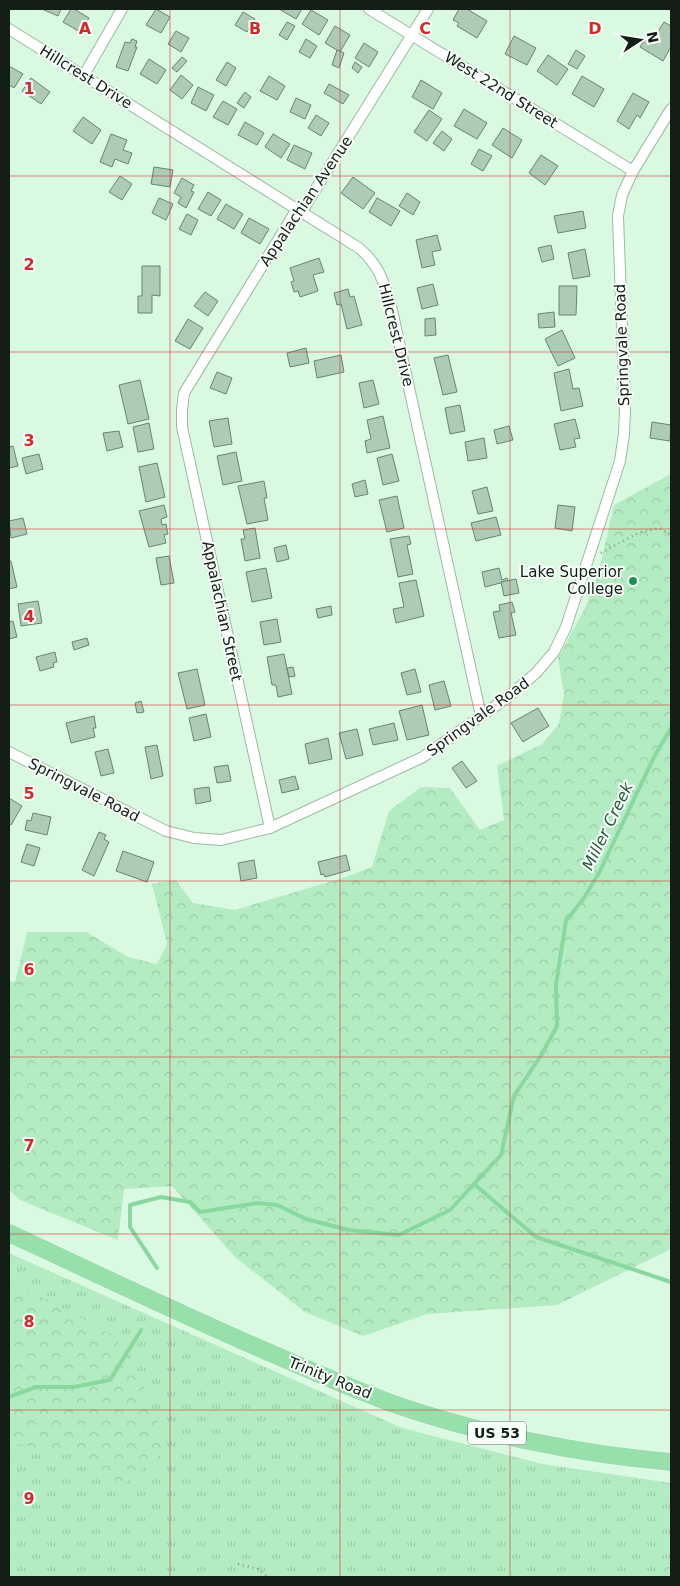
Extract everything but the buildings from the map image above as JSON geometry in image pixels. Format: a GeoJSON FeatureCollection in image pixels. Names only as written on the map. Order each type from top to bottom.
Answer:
{"type":"FeatureCollection","features":[{"type":"Feature","properties":{"kind":"highway","name":"Trinity Road"},"geometry":{"type":"LineString","coordinates":[[9,1233],[329,1379],[393,1403],[441,1418],[556,1446],[601,1454],[671,1462]]}},
{"type":"Feature","properties":{"kind":"street"},"geometry":{"type":"LineString","coordinates":[[84,75],[122,9]]}},
{"type":"Feature","properties":{"kind":"street","name":"West 22nd Street"},"geometry":{"type":"LineString","coordinates":[[369,9],[633,171]]}},
{"type":"Feature","properties":{"kind":"street","name":"Appalachian Avenue"},"geometry":{"type":"LineString","coordinates":[[184,393],[297,209],[304,208],[428,9]]}},
{"type":"Feature","properties":{"kind":"street","name":"Hillcrest Drive"},"geometry":{"type":"LineString","coordinates":[[9,29],[359,248],[371,259],[383,279],[390,300],[481,716]]}},
{"type":"Feature","properties":{"kind":"street","name":"Springvale Road"},"geometry":{"type":"LineString","coordinates":[[9,752],[166,831],[194,838],[222,840],[270,828],[423,757],[508,697],[536,673],[554,652],[566,627],[620,461],[624,434],[618,216],[622,195],[633,171],[671,109]]}},
{"type":"Feature","properties":{"kind":"street","name":"Appalachian Street"},"geometry":{"type":"LineString","coordinates":[[184,393],[182,427],[270,828]]}},
{"type":"Feature","properties":{"kind":"path"},"geometry":{"type":"LineString","coordinates":[[588,559],[623,543],[640,532],[660,528],[671,536]]}},
{"type":"Feature","properties":{"kind":"path"},"geometry":{"type":"LineString","coordinates":[[238,1564],[258,1569],[267,1577]]}},
{"type":"Feature","properties":{"kind":"green space"},"geometry":{"type":"Polygon","coordinates":[[[671,474],[671,1249],[557,1305],[427,1314],[363,1336],[305,1312],[236,1258],[172,1186],[124,1189],[118,1240],[20,1200],[9,1190],[9,981],[15,982],[27,932],[86,932],[128,957],[157,964],[167,944],[152,884],[176,880],[193,903],[235,910],[343,878],[372,867],[389,811],[421,787],[450,788],[480,830],[504,820],[497,766],[542,744],[559,724],[564,694],[558,658],[586,606],[598,575],[614,505],[671,474]]]}},
{"type":"Feature","properties":{"kind":"green space"},"geometry":{"type":"Polygon","coordinates":[[[9,1253],[402,1428],[542,1464],[671,1483],[671,1577],[9,1577],[9,1253]]]}},
{"type":"Feature","properties":{"kind":"green space"},"geometry":{"type":"Polygon","coordinates":[[[9,1279],[113,1335],[139,1374],[168,1449],[122,1486],[76,1457],[9,1442],[9,1279]]]}},
{"type":"Feature","properties":{"kind":"green space"},"geometry":{"type":"Polygon","coordinates":[[[669,1563],[671,1564],[671,1577],[658,1577],[669,1563]]]}},
{"type":"Feature","properties":{"kind":"waterway","name":"Miller Creek"},"geometry":{"type":"LineString","coordinates":[[157,1268],[130,1227],[130,1205],[161,1197],[190,1202],[200,1212],[257,1203],[277,1205],[306,1219],[349,1230],[399,1235],[450,1210],[501,1155],[514,1096],[542,1054],[557,1026],[556,984],[566,921],[584,898],[600,871],[654,757],[671,728]]}},
{"type":"Feature","properties":{"kind":"waterway"},"geometry":{"type":"LineString","coordinates":[[474,1184],[536,1237],[671,1282]]}},
{"type":"Feature","properties":{"kind":"waterway","name":"Miller Creek"},"geometry":{"type":"LineString","coordinates":[[9,1397],[36,1387],[74,1387],[110,1380],[141,1330]]}},
{"type":"Feature","properties":{"kind":"place","name":"Lake Superior College"},"geometry":{"type":"Point","coordinates":[633,581]}}]}
